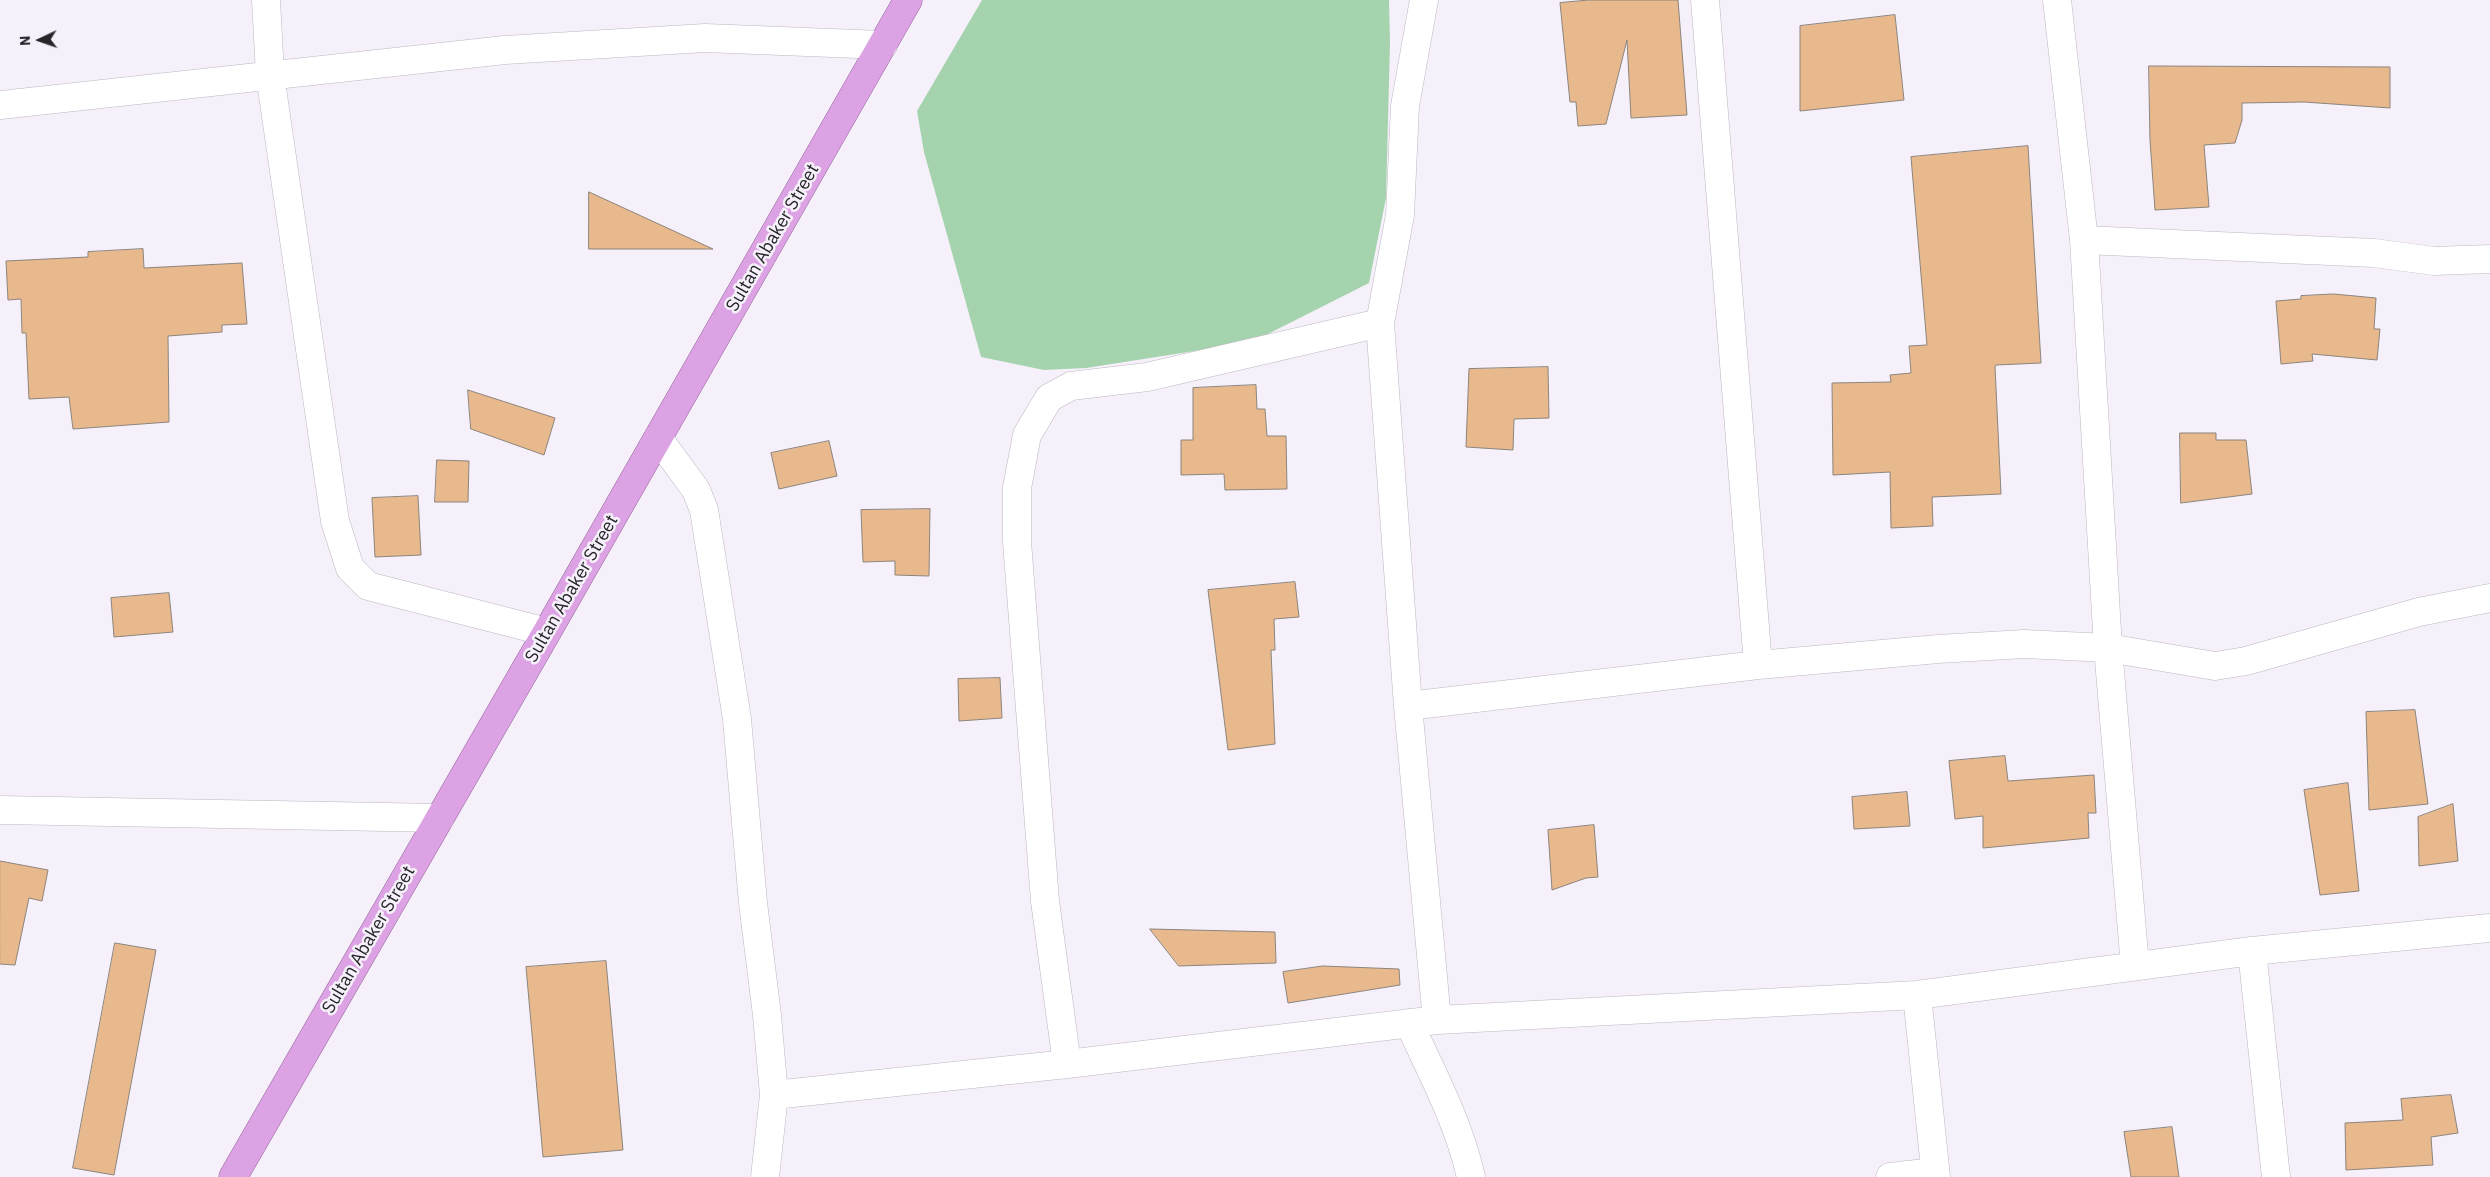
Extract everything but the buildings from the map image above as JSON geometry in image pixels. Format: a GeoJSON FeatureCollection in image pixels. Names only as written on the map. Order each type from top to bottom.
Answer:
{"type":"FeatureCollection","features":[{"type":"Feature","properties":{"kind":"highway","name":"Sultan Abaker Street"},"geometry":{"type":"LineString","coordinates":[[233,1177],[908,0]]}},
{"type":"Feature","properties":{"kind":"street"},"geometry":{"type":"LineString","coordinates":[[266,0],[270,75],[335,520],[350,568],[368,586],[374,589],[547,632]]}},
{"type":"Feature","properties":{"kind":"street"},"geometry":{"type":"LineString","coordinates":[[1424,0],[1405,106],[1400,215],[1380,322],[1408,706],[1437,1020]]}},
{"type":"Feature","properties":{"kind":"street"},"geometry":{"type":"LineString","coordinates":[[1705,0],[1758,665]]}},
{"type":"Feature","properties":{"kind":"street"},"geometry":{"type":"LineString","coordinates":[[2057,0],[2084,240],[2108,648],[2134,966]]}},
{"type":"Feature","properties":{"kind":"street"},"geometry":{"type":"LineString","coordinates":[[0,105],[505,50],[596,43],[705,38],[883,45]]}},
{"type":"Feature","properties":{"kind":"street"},"geometry":{"type":"LineString","coordinates":[[2084,240],[2374,253],[2434,261],[2490,259]]}},
{"type":"Feature","properties":{"kind":"street"},"geometry":{"type":"LineString","coordinates":[[1067,1064],[1044,901],[1017,542],[1018,488],[1027,434],[1049,398],[1071,386],[1147,377],[1380,322]]}},
{"type":"Feature","properties":{"kind":"street"},"geometry":{"type":"LineString","coordinates":[[658,438],[696,490],[704,510],[737,719],[753,903],[767,1015],[774,1095],[765,1177]]}},
{"type":"Feature","properties":{"kind":"street"},"geometry":{"type":"LineString","coordinates":[[1408,706],[1758,665],[1938,649],[2024,644],[2108,648],[2215,666],[2246,661],[2419,612],[2490,598]]}},
{"type":"Feature","properties":{"kind":"street"},"geometry":{"type":"LineString","coordinates":[[0,810],[440,818]]}},
{"type":"Feature","properties":{"kind":"street"},"geometry":{"type":"LineString","coordinates":[[774,1095],[1067,1064],[1437,1020],[1917,995],[2252,951],[2490,928]]}},
{"type":"Feature","properties":{"kind":"street"},"geometry":{"type":"LineString","coordinates":[[2252,951],[2276,1177]]}},
{"type":"Feature","properties":{"kind":"street"},"geometry":{"type":"LineString","coordinates":[[1890,1177],[1936,1175],[1917,995]]}},
{"type":"Feature","properties":{"kind":"street"},"geometry":{"type":"LineString","coordinates":[[1409,1023],[1466,1152],[1471,1177]]}},
{"type":"Feature","properties":{"kind":"green space"},"geometry":{"type":"Polygon","coordinates":[[[982,0],[1389,0],[1390,42],[1386,198],[1369,283],[1252,342],[1086,368],[1044,370],[981,357],[924,152],[917,111],[982,0]]]}}]}
